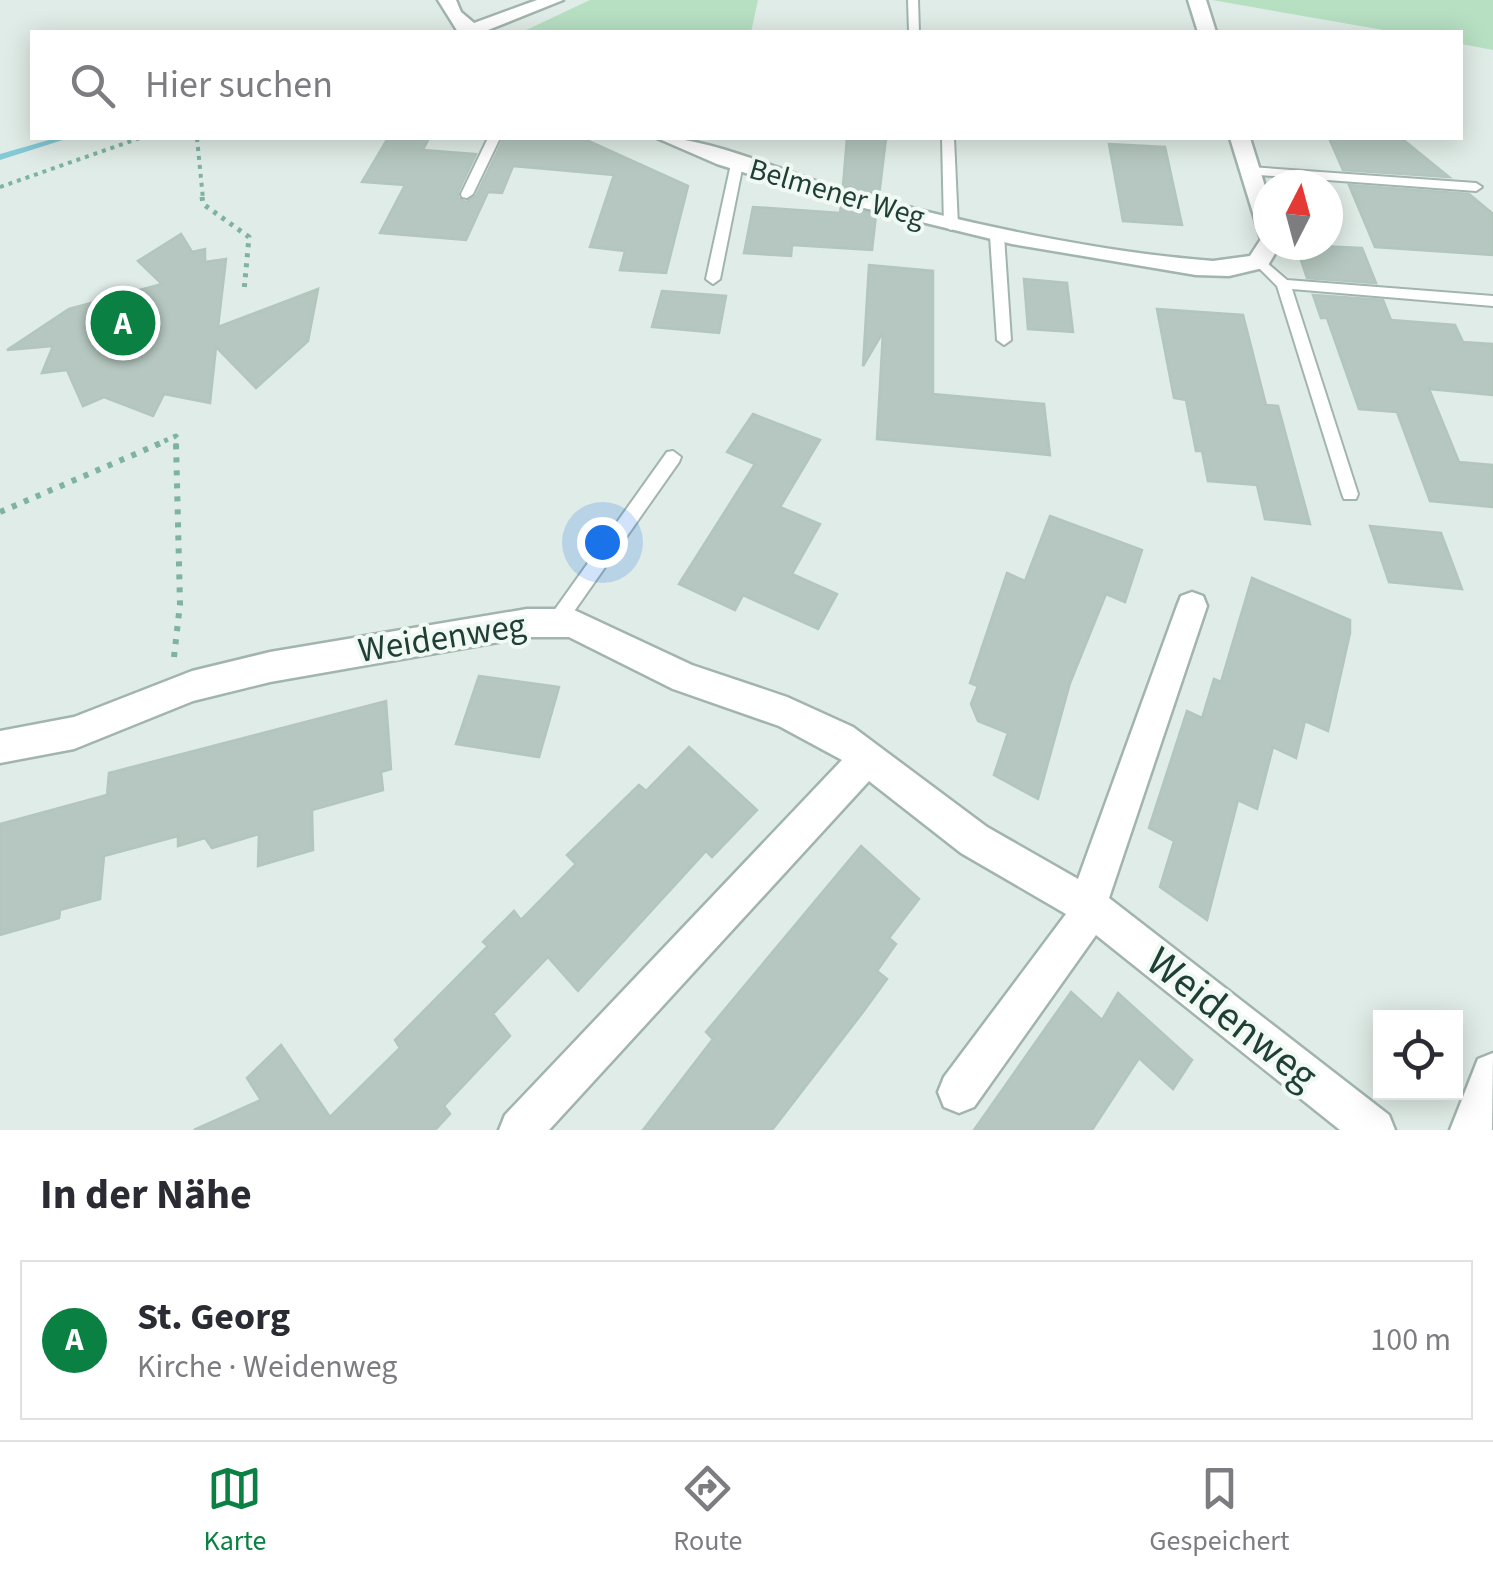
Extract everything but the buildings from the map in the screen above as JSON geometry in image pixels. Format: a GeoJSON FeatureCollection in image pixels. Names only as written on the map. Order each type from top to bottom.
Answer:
{"type":"FeatureCollection","features":[{"type":"Feature","properties":{"kind":"street"},"geometry":{"type":"LineString","coordinates":[[447,0],[453,14],[468,30]]}},
{"type":"Feature","properties":{"kind":"street"},"geometry":{"type":"LineString","coordinates":[[475,30],[554,0]]}},
{"type":"Feature","properties":{"kind":"street"},"geometry":{"type":"LineString","coordinates":[[1197,0],[1206,30]]}},
{"type":"Feature","properties":{"kind":"street","name":"Belmener Weg"},"geometry":{"type":"LineString","coordinates":[[671,140],[736,164],[997,236],[1198,266],[1243,266],[1253,260]]}},
{"type":"Feature","properties":{"kind":"street"},"geometry":{"type":"LineString","coordinates":[[1241,140],[1253,182]]}},
{"type":"Feature","properties":{"kind":"street"},"geometry":{"type":"LineString","coordinates":[[959,1092],[1078,932],[1090,908],[1192,606]]}},
{"type":"Feature","properties":{"kind":"street","name":"Weidenweg"},"geometry":{"type":"LineString","coordinates":[[0,748],[74,733],[171,693],[270,667],[557,621],[587,628],[684,678],[788,713],[868,757],[974,840],[1090,908],[1374,1130]]}},
{"type":"Feature","properties":{"kind":"street"},"geometry":{"type":"LineString","coordinates":[[520,1130],[868,757]]}},
{"type":"Feature","properties":{"kind":"street"},"geometry":{"type":"LineString","coordinates":[[1471,1130],[1493,1074]]}},
{"type":"Feature","properties":{"kind":"lane"},"geometry":{"type":"LineString","coordinates":[[913,0],[914,30]]}},
{"type":"Feature","properties":{"kind":"lane"},"geometry":{"type":"LineString","coordinates":[[467,194],[493,140]]}},
{"type":"Feature","properties":{"kind":"lane","name":"Belmener Weg"},"geometry":{"type":"LineString","coordinates":[[948,140],[952,226]]}},
{"type":"Feature","properties":{"kind":"lane"},"geometry":{"type":"LineString","coordinates":[[713,279],[736,164]]}},
{"type":"Feature","properties":{"kind":"lane"},"geometry":{"type":"LineString","coordinates":[[1250,172],[1476,187]]}},
{"type":"Feature","properties":{"kind":"lane"},"geometry":{"type":"LineString","coordinates":[[997,236],[1004,340]]}},
{"type":"Feature","properties":{"kind":"lane","name":"Belmener Weg"},"geometry":{"type":"LineString","coordinates":[[1268,260],[1283,284],[1350,494]]}},
{"type":"Feature","properties":{"kind":"lane"},"geometry":{"type":"LineString","coordinates":[[1283,284],[1493,301]]}},
{"type":"Feature","properties":{"kind":"lane"},"geometry":{"type":"LineString","coordinates":[[557,621],[672,457]]}},
{"type":"Feature","properties":{"kind":"path"},"geometry":{"type":"LineString","coordinates":[[0,187],[134,140]]}},
{"type":"Feature","properties":{"kind":"path"},"geometry":{"type":"LineString","coordinates":[[197,140],[202,204],[250,236],[244,290]]}},
{"type":"Feature","properties":{"kind":"path"},"geometry":{"type":"LineString","coordinates":[[0,512],[176,436],[180,604],[171,693]]}},
{"type":"Feature","properties":{"kind":"green space"},"geometry":{"type":"Polygon","coordinates":[[[590,0],[758,0],[751,30],[526,30],[590,0]]]}},
{"type":"Feature","properties":{"kind":"green space"},"geometry":{"type":"Polygon","coordinates":[[[1212,0],[1493,0],[1493,50],[1463,44],[1463,30],[1384,30],[1212,0]]]}},
{"type":"Feature","properties":{"kind":"waterway"},"geometry":{"type":"LineString","coordinates":[[0,157],[57,140]]}},
{"type":"Feature","properties":{"kind":"place","name":"St. Georg"},"geometry":{"type":"Point","coordinates":[123,323]}}]}
